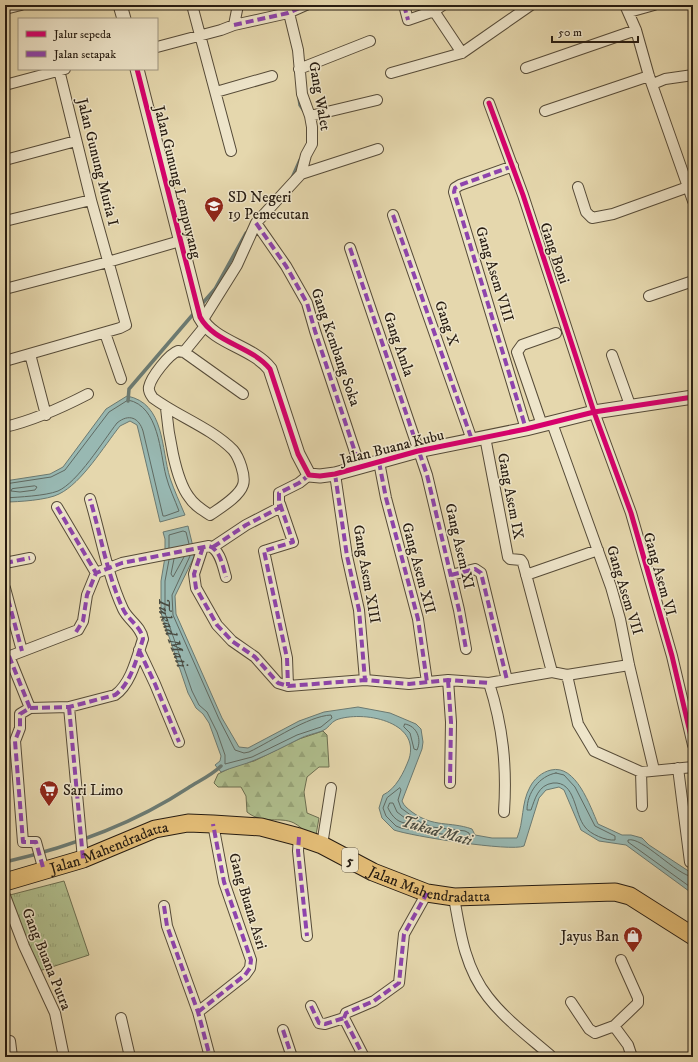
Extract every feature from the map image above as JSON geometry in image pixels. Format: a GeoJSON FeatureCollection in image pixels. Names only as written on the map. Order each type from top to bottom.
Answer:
{"type":"FeatureCollection","features":[{"type":"Feature","properties":{"kind":"highway","name":"Jalan Mahendradatta"},"geometry":{"type":"LineString","coordinates":[[5,882],[83,859],[155,829],[188,823],[261,827],[322,845],[373,872],[427,893],[454,897],[615,892],[630,896],[693,936]]}},
{"type":"Feature","properties":{"kind":"street"},"geometry":{"type":"LineString","coordinates":[[5,9],[21,5]]}},
{"type":"Feature","properties":{"kind":"street"},"geometry":{"type":"LineString","coordinates":[[120,5],[124,18]]}},
{"type":"Feature","properties":{"kind":"street"},"geometry":{"type":"LineString","coordinates":[[192,5],[199,36],[216,92],[231,151]]}},
{"type":"Feature","properties":{"kind":"street"},"geometry":{"type":"LineString","coordinates":[[234,25],[238,5]]}},
{"type":"Feature","properties":{"kind":"street"},"geometry":{"type":"LineString","coordinates":[[158,46],[199,36],[234,25],[288,13],[306,5]]}},
{"type":"Feature","properties":{"kind":"street"},"geometry":{"type":"LineString","coordinates":[[404,5],[408,20],[438,8],[462,54]]}},
{"type":"Feature","properties":{"kind":"street"},"geometry":{"type":"LineString","coordinates":[[391,72],[462,54],[530,5]]}},
{"type":"Feature","properties":{"kind":"street"},"geometry":{"type":"LineString","coordinates":[[654,5],[627,8],[636,30],[651,80],[688,174],[688,187],[693,201]]}},
{"type":"Feature","properties":{"kind":"street","name":"Gang Walet"},"geometry":{"type":"LineString","coordinates":[[184,352],[201,314],[237,265],[256,223],[301,174],[313,139],[310,116],[302,94],[298,50],[288,13]]}},
{"type":"Feature","properties":{"kind":"street"},"geometry":{"type":"LineString","coordinates":[[526,68],[636,30]]}},
{"type":"Feature","properties":{"kind":"street"},"geometry":{"type":"LineString","coordinates":[[299,69],[370,41]]}},
{"type":"Feature","properties":{"kind":"street"},"geometry":{"type":"LineString","coordinates":[[5,85],[62,70]]}},
{"type":"Feature","properties":{"kind":"street","name":"Jalan Gunung Muria I"},"geometry":{"type":"LineString","coordinates":[[62,70],[76,141],[126,324],[124,327],[105,333]]}},
{"type":"Feature","properties":{"kind":"street","name":"Jalan Gunung Lempuyang"},"geometry":{"type":"LineString","coordinates":[[137,70],[180,241],[201,314]]}},
{"type":"Feature","properties":{"kind":"street"},"geometry":{"type":"LineString","coordinates":[[545,111],[651,80],[693,75]]}},
{"type":"Feature","properties":{"kind":"street"},"geometry":{"type":"LineString","coordinates":[[216,92],[272,76]]}},
{"type":"Feature","properties":{"kind":"street"},"geometry":{"type":"LineString","coordinates":[[310,116],[377,100]]}},
{"type":"Feature","properties":{"kind":"street","name":"Gang Boni"},"geometry":{"type":"LineString","coordinates":[[489,103],[513,166],[594,412]]}},
{"type":"Feature","properties":{"kind":"street"},"geometry":{"type":"LineString","coordinates":[[5,160],[76,141]]}},
{"type":"Feature","properties":{"kind":"street"},"geometry":{"type":"LineString","coordinates":[[301,174],[378,149]]}},
{"type":"Feature","properties":{"kind":"street","name":"Gang Asem VIII"},"geometry":{"type":"LineString","coordinates":[[513,166],[460,185],[455,188],[454,192],[526,429]]}},
{"type":"Feature","properties":{"kind":"street"},"geometry":{"type":"LineString","coordinates":[[578,187],[586,212],[592,218],[613,214],[688,187]]}},
{"type":"Feature","properties":{"kind":"street"},"geometry":{"type":"LineString","coordinates":[[5,221],[91,200]]}},
{"type":"Feature","properties":{"kind":"street","name":"Gang X"},"geometry":{"type":"LineString","coordinates":[[393,215],[472,440]]}},
{"type":"Feature","properties":{"kind":"street","name":"Gang Kembang Soka"},"geometry":{"type":"LineString","coordinates":[[256,223],[286,266],[307,303],[360,467]]}},
{"type":"Feature","properties":{"kind":"street"},"geometry":{"type":"LineString","coordinates":[[5,288],[108,262],[180,241]]}},
{"type":"Feature","properties":{"kind":"street","name":"Gang Amla"},"geometry":{"type":"LineString","coordinates":[[350,248],[397,383],[418,451]]}},
{"type":"Feature","properties":{"kind":"street"},"geometry":{"type":"LineString","coordinates":[[649,296],[693,281]]}},
{"type":"Feature","properties":{"kind":"street"},"geometry":{"type":"LineString","coordinates":[[201,314],[225,339],[263,361],[270,369],[298,454],[309,474],[299,483],[279,493],[280,504],[292,542],[264,551],[289,665],[288,686]]}},
{"type":"Feature","properties":{"kind":"street"},"geometry":{"type":"LineString","coordinates":[[5,361],[105,333],[121,378]]}},
{"type":"Feature","properties":{"kind":"street","name":"Gang Asem VII"},"geometry":{"type":"LineString","coordinates":[[556,333],[522,345],[517,352],[598,550],[611,587],[620,619],[629,665],[654,770]]}},
{"type":"Feature","properties":{"kind":"street"},"geometry":{"type":"LineString","coordinates":[[166,408],[168,433],[183,486],[188,497],[210,515],[240,491],[244,484],[244,476],[238,459],[234,451],[210,433],[166,408],[153,398],[150,393],[149,386],[161,366],[175,352],[184,352],[243,394]]}},
{"type":"Feature","properties":{"kind":"street"},"geometry":{"type":"LineString","coordinates":[[30,354],[46,415]]}},
{"type":"Feature","properties":{"kind":"street"},"geometry":{"type":"LineString","coordinates":[[612,355],[630,405]]}},
{"type":"Feature","properties":{"kind":"street"},"geometry":{"type":"LineString","coordinates":[[5,426],[27,422],[46,415],[88,394]]}},
{"type":"Feature","properties":{"kind":"street","name":"Jalan Buana Kubu"},"geometry":{"type":"LineString","coordinates":[[309,474],[320,476],[335,474],[418,451],[526,429],[594,412],[630,405],[693,397]]}},
{"type":"Feature","properties":{"kind":"street","name":"Gang Asem VI"},"geometry":{"type":"LineString","coordinates":[[594,412],[631,513],[671,651],[693,745]]}},
{"type":"Feature","properties":{"kind":"street","name":"Gang Asem IX"},"geometry":{"type":"LineString","coordinates":[[485,437],[508,557],[510,559],[521,560],[526,575]]}},
{"type":"Feature","properties":{"kind":"street","name":"Gang Asem XI"},"geometry":{"type":"LineString","coordinates":[[418,451],[431,489],[466,649]]}},
{"type":"Feature","properties":{"kind":"street","name":"Gang Asem XII"},"geometry":{"type":"LineString","coordinates":[[379,462],[386,498],[418,619],[427,682]]}},
{"type":"Feature","properties":{"kind":"street","name":"Gang Asem XIII"},"geometry":{"type":"LineString","coordinates":[[335,474],[347,556],[359,610],[365,680]]}},
{"type":"Feature","properties":{"kind":"street"},"geometry":{"type":"LineString","coordinates":[[44,871],[36,842],[23,842],[15,741],[20,728],[20,714],[30,708],[69,706],[115,695],[127,681],[143,639],[142,633],[124,612],[115,593],[90,499]]}},
{"type":"Feature","properties":{"kind":"street"},"geometry":{"type":"LineString","coordinates":[[30,708],[7,657],[78,630],[83,621],[87,595],[96,573],[122,564],[205,547],[274,511],[280,504]]}},
{"type":"Feature","properties":{"kind":"street"},"geometry":{"type":"LineString","coordinates":[[57,507],[96,573]]}},
{"type":"Feature","properties":{"kind":"street"},"geometry":{"type":"LineString","coordinates":[[205,547],[221,560],[226,577]]}},
{"type":"Feature","properties":{"kind":"street"},"geometry":{"type":"LineString","coordinates":[[205,547],[194,574],[196,588],[216,625],[232,641],[255,657],[278,683],[288,686],[365,680],[409,684],[448,680],[489,683],[552,672],[567,675],[629,665]]}},
{"type":"Feature","properties":{"kind":"street"},"geometry":{"type":"LineString","coordinates":[[552,672],[526,575],[598,550]]}},
{"type":"Feature","properties":{"kind":"street"},"geometry":{"type":"LineString","coordinates":[[5,563],[30,558]]}},
{"type":"Feature","properties":{"kind":"street"},"geometry":{"type":"LineString","coordinates":[[451,575],[476,569],[481,573],[507,680]]}},
{"type":"Feature","properties":{"kind":"street"},"geometry":{"type":"LineString","coordinates":[[5,588],[22,651]]}},
{"type":"Feature","properties":{"kind":"street"},"geometry":{"type":"LineString","coordinates":[[139,650],[179,742]]}},
{"type":"Feature","properties":{"kind":"street"},"geometry":{"type":"LineString","coordinates":[[567,675],[578,724],[594,751],[641,772],[693,767]]}},
{"type":"Feature","properties":{"kind":"street"},"geometry":{"type":"LineString","coordinates":[[448,680],[452,722],[450,782]]}},
{"type":"Feature","properties":{"kind":"street"},"geometry":{"type":"LineString","coordinates":[[489,683],[504,740],[506,783],[504,812]]}},
{"type":"Feature","properties":{"kind":"street"},"geometry":{"type":"LineString","coordinates":[[69,706],[83,859]]}},
{"type":"Feature","properties":{"kind":"street"},"geometry":{"type":"LineString","coordinates":[[678,768],[690,862]]}},
{"type":"Feature","properties":{"kind":"street"},"geometry":{"type":"LineString","coordinates":[[641,772],[642,806]]}},
{"type":"Feature","properties":{"kind":"street"},"geometry":{"type":"LineString","coordinates":[[322,845],[331,788]]}},
{"type":"Feature","properties":{"kind":"street","name":"Gang Buana Asri"},"geometry":{"type":"LineString","coordinates":[[198,1012],[245,976],[250,968],[251,960],[224,882],[213,824]]}},
{"type":"Feature","properties":{"kind":"street"},"geometry":{"type":"LineString","coordinates":[[299,837],[298,851],[306,936]]}},
{"type":"Feature","properties":{"kind":"street"},"geometry":{"type":"LineString","coordinates":[[311,1006],[315,1018],[319,1023],[325,1024],[344,1018],[346,1013],[374,1001],[399,983],[404,934],[427,893]]}},
{"type":"Feature","properties":{"kind":"street","name":"Gang Buana Putra"},"geometry":{"type":"LineString","coordinates":[[5,896],[24,946],[55,1013],[64,1057]]}},
{"type":"Feature","properties":{"kind":"street"},"geometry":{"type":"LineString","coordinates":[[454,897],[462,944],[471,969],[482,989],[494,1005],[550,1055]]}},
{"type":"Feature","properties":{"kind":"street"},"geometry":{"type":"LineString","coordinates":[[164,906],[167,926],[198,1012],[210,1057]]}},
{"type":"Feature","properties":{"kind":"street"},"geometry":{"type":"LineString","coordinates":[[571,1002],[589,1029],[595,1033],[614,1026],[638,1003],[638,998],[621,960]]}},
{"type":"Feature","properties":{"kind":"street"},"geometry":{"type":"LineString","coordinates":[[121,1018],[130,1057]]}},
{"type":"Feature","properties":{"kind":"street"},"geometry":{"type":"LineString","coordinates":[[344,1018],[364,1057]]}},
{"type":"Feature","properties":{"kind":"street"},"geometry":{"type":"LineString","coordinates":[[614,1026],[628,1045],[632,1057]]}},
{"type":"Feature","properties":{"kind":"street"},"geometry":{"type":"LineString","coordinates":[[283,1030],[292,1057]]}},
{"type":"Feature","properties":{"kind":"street"},"geometry":{"type":"LineString","coordinates":[[10,1041],[12,1057]]}},
{"type":"Feature","properties":{"kind":"green space"},"geometry":{"type":"Polygon","coordinates":[[[323,731],[327,735],[329,767],[319,767],[307,777],[304,792],[307,813],[319,818],[316,835],[306,832],[298,825],[289,821],[265,819],[253,816],[247,812],[246,796],[241,787],[218,787],[214,783],[218,774],[234,766],[254,761],[299,739],[323,731]]]}},
{"type":"Feature","properties":{"kind":"green space"},"geometry":{"type":"Polygon","coordinates":[[[64,881],[89,955],[33,973],[6,896],[64,881]]]}},
{"type":"Feature","properties":{"kind":"water"},"geometry":{"type":"Polygon","coordinates":[[[127,396],[139,400],[155,417],[170,478],[185,515],[160,522],[137,425],[130,421],[120,426],[84,473],[68,489],[48,498],[5,502],[5,481],[50,474],[63,467],[106,409],[127,396]]]}},
{"type":"Feature","properties":{"kind":"water","name":"Tukad Mati"},"geometry":{"type":"Polygon","coordinates":[[[188,526],[195,555],[175,596],[176,614],[222,718],[239,747],[248,748],[299,721],[324,712],[358,707],[390,713],[416,724],[421,729],[423,742],[422,749],[402,801],[407,808],[420,817],[435,822],[472,829],[475,835],[492,838],[517,838],[521,826],[525,799],[532,784],[544,772],[560,770],[568,773],[581,788],[598,824],[622,835],[631,835],[642,838],[649,845],[693,874],[693,894],[626,845],[599,841],[581,830],[564,790],[559,787],[546,790],[539,798],[524,846],[501,847],[482,845],[439,839],[394,830],[382,818],[379,808],[383,795],[392,789],[402,775],[409,759],[410,746],[406,735],[398,727],[374,718],[347,717],[336,720],[322,731],[302,738],[251,762],[221,772],[215,765],[220,761],[221,756],[209,723],[203,714],[196,708],[188,693],[161,613],[161,581],[165,557],[165,539],[163,532],[188,526]]]}},
{"type":"Feature","properties":{"kind":"waterway"},"geometry":{"type":"LineString","coordinates":[[284,5],[286,13]]}},
{"type":"Feature","properties":{"kind":"waterway"},"geometry":{"type":"LineString","coordinates":[[299,98],[300,105],[304,111]]}},
{"type":"Feature","properties":{"kind":"waterway"},"geometry":{"type":"LineString","coordinates":[[292,178],[300,160]]}},
{"type":"Feature","properties":{"kind":"waterway"},"geometry":{"type":"LineString","coordinates":[[201,305],[215,289],[246,233]]}},
{"type":"Feature","properties":{"kind":"waterway"},"geometry":{"type":"LineString","coordinates":[[128,401],[129,389],[195,312]]}},
{"type":"Feature","properties":{"kind":"waterway"},"geometry":{"type":"LineString","coordinates":[[5,862],[77,842],[123,824],[167,801],[210,775],[221,766]]}},
{"type":"Feature","properties":{"kind":"marked path"},"geometry":{"type":"LineString","coordinates":[[234,25],[288,13],[306,5]]}},
{"type":"Feature","properties":{"kind":"marked path"},"geometry":{"type":"LineString","coordinates":[[404,5],[408,20]]}},
{"type":"Feature","properties":{"kind":"marked path"},"geometry":{"type":"LineString","coordinates":[[513,166],[460,185],[455,188],[454,192],[526,429]]}},
{"type":"Feature","properties":{"kind":"marked path"},"geometry":{"type":"LineString","coordinates":[[393,215],[472,440]]}},
{"type":"Feature","properties":{"kind":"marked path"},"geometry":{"type":"LineString","coordinates":[[256,223],[286,266],[307,303],[360,467]]}},
{"type":"Feature","properties":{"kind":"marked path"},"geometry":{"type":"LineString","coordinates":[[350,248],[427,475],[459,610],[466,649]]}},
{"type":"Feature","properties":{"kind":"marked path"},"geometry":{"type":"LineString","coordinates":[[379,462],[386,498],[418,619],[427,682]]}},
{"type":"Feature","properties":{"kind":"marked path"},"geometry":{"type":"LineString","coordinates":[[335,474],[347,556],[359,610],[365,680]]}},
{"type":"Feature","properties":{"kind":"marked path"},"geometry":{"type":"LineString","coordinates":[[213,547],[246,525],[279,508],[279,493],[299,483],[309,475]]}},
{"type":"Feature","properties":{"kind":"marked path"},"geometry":{"type":"LineString","coordinates":[[30,708],[69,707],[115,695],[121,690],[129,677],[136,662],[143,639],[140,630],[125,613],[117,596],[108,569],[90,499]]}},
{"type":"Feature","properties":{"kind":"marked path"},"geometry":{"type":"LineString","coordinates":[[280,504],[293,542],[264,551],[287,658],[288,686]]}},
{"type":"Feature","properties":{"kind":"marked path"},"geometry":{"type":"LineString","coordinates":[[57,507],[96,573]]}},
{"type":"Feature","properties":{"kind":"marked path"},"geometry":{"type":"LineString","coordinates":[[76,632],[83,621],[87,595],[96,573],[122,563],[209,546],[218,554],[226,577]]}},
{"type":"Feature","properties":{"kind":"marked path"},"geometry":{"type":"LineString","coordinates":[[203,547],[194,574],[196,588],[217,625],[232,641],[255,657],[278,683],[288,686],[365,680],[409,684],[448,680],[489,683]]}},
{"type":"Feature","properties":{"kind":"marked path"},"geometry":{"type":"LineString","coordinates":[[5,563],[30,558]]}},
{"type":"Feature","properties":{"kind":"marked path"},"geometry":{"type":"LineString","coordinates":[[451,575],[475,569],[481,573],[507,680]]}},
{"type":"Feature","properties":{"kind":"marked path"},"geometry":{"type":"LineString","coordinates":[[5,588],[22,651]]}},
{"type":"Feature","properties":{"kind":"marked path"},"geometry":{"type":"LineString","coordinates":[[139,650],[179,742]]}},
{"type":"Feature","properties":{"kind":"marked path"},"geometry":{"type":"LineString","coordinates":[[9,656],[30,708],[20,714],[20,728],[15,741],[23,842],[36,842],[44,871]]}},
{"type":"Feature","properties":{"kind":"marked path"},"geometry":{"type":"LineString","coordinates":[[448,680],[451,722],[450,783]]}},
{"type":"Feature","properties":{"kind":"marked path"},"geometry":{"type":"LineString","coordinates":[[69,707],[83,859]]}},
{"type":"Feature","properties":{"kind":"marked path"},"geometry":{"type":"LineString","coordinates":[[198,1012],[245,975],[250,968],[251,960],[224,882],[213,824]]}},
{"type":"Feature","properties":{"kind":"marked path"},"geometry":{"type":"LineString","coordinates":[[299,837],[298,851],[307,936]]}},
{"type":"Feature","properties":{"kind":"marked path"},"geometry":{"type":"LineString","coordinates":[[344,1018],[346,1013],[374,1001],[399,983],[404,934],[427,893]]}},
{"type":"Feature","properties":{"kind":"marked path"},"geometry":{"type":"LineString","coordinates":[[164,906],[167,926],[198,1012],[210,1057]]}},
{"type":"Feature","properties":{"kind":"marked path"},"geometry":{"type":"LineString","coordinates":[[311,1006],[319,1023],[325,1024],[344,1018],[364,1057]]}},
{"type":"Feature","properties":{"kind":"marked path"},"geometry":{"type":"LineString","coordinates":[[283,1030],[292,1057]]}},
{"type":"Feature","properties":{"kind":"cycle path"},"geometry":{"type":"LineString","coordinates":[[137,70],[200,317],[206,326],[214,333],[253,355],[270,369],[298,454],[309,475],[320,476],[335,474],[418,451],[526,429],[594,412],[693,397]]}},
{"type":"Feature","properties":{"kind":"cycle path"},"geometry":{"type":"LineString","coordinates":[[489,103],[523,195],[594,412],[631,513],[672,656],[693,745]]}},
{"type":"Feature","properties":{"kind":"place","name":"SD Negeri 19 Pemecutan"},"geometry":{"type":"Point","coordinates":[214,223]}},
{"type":"Feature","properties":{"kind":"place","name":"Sari Limo"},"geometry":{"type":"Point","coordinates":[49,807]}},
{"type":"Feature","properties":{"kind":"place","name":"Jayus Ban"},"geometry":{"type":"Point","coordinates":[633,953]}}]}
